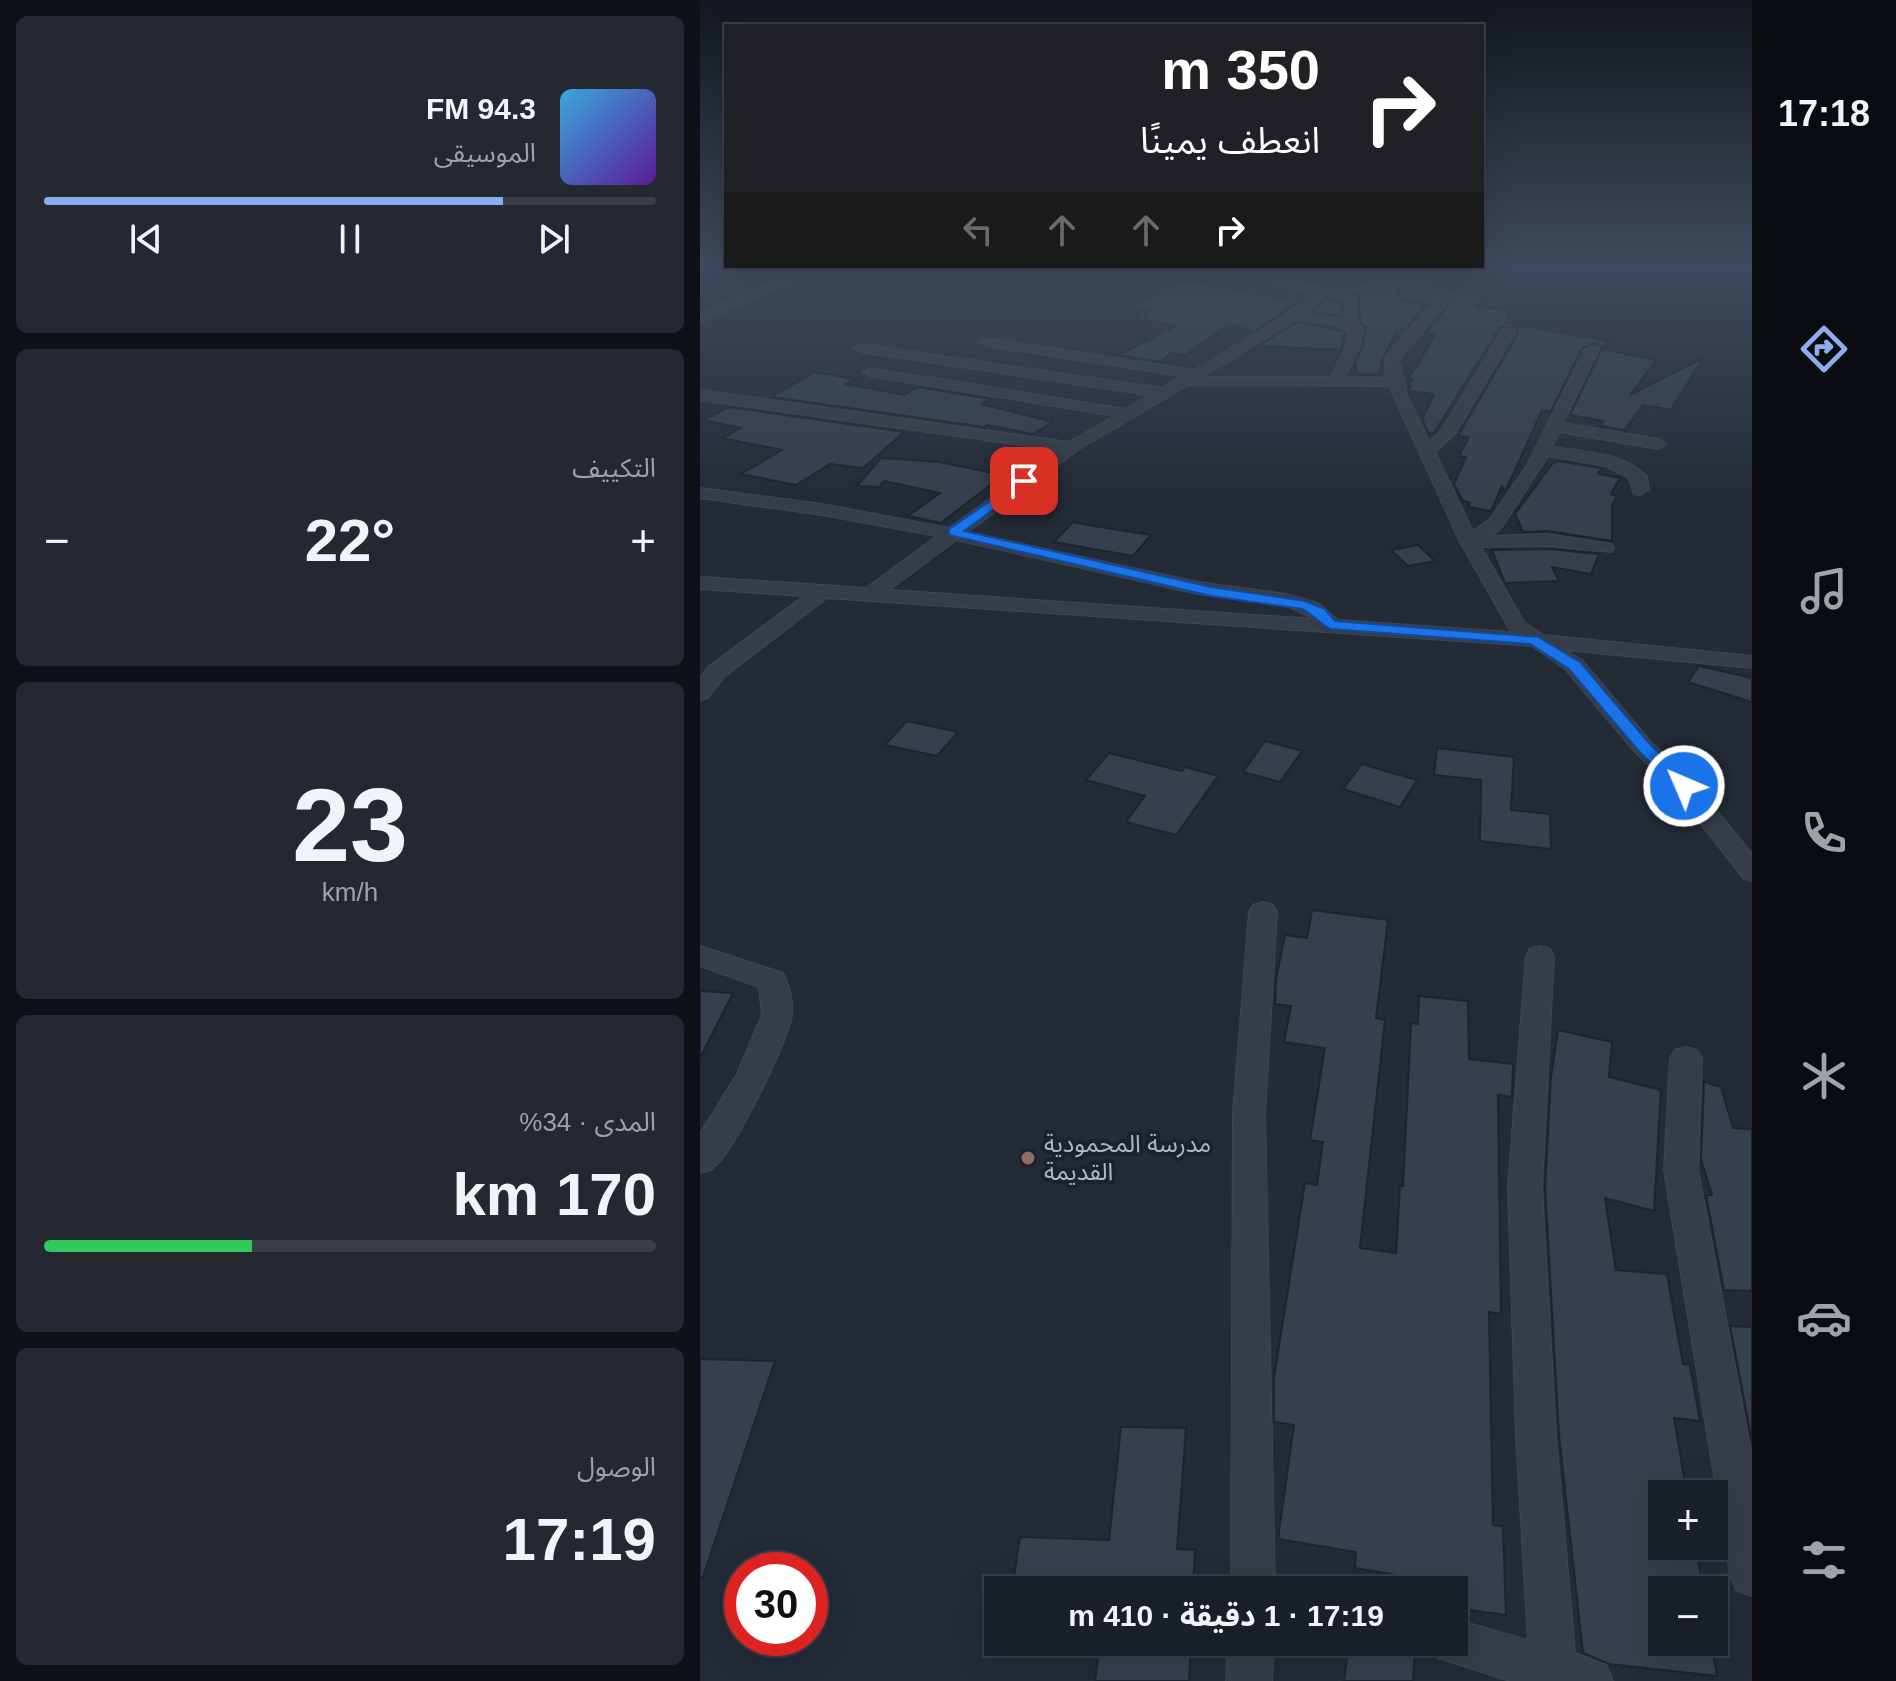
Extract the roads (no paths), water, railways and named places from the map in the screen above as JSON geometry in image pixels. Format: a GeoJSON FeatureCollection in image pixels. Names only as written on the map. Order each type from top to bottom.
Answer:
{"type":"FeatureCollection","features":[{"type":"Feature","properties":{"kind":"street"},"geometry":{"type":"LineString","coordinates":[[872,593],[1072,447],[1250,340]]}},
{"type":"Feature","properties":{"kind":"street"},"geometry":{"type":"LineString","coordinates":[[1336,381],[1354,340]]}},
{"type":"Feature","properties":{"kind":"street"},"geometry":{"type":"LineString","coordinates":[[1406,340],[1392,360],[1395,382],[1468,541],[1516,626],[1574,665],[1642,746],[1684,786],[1752,872]]}},
{"type":"Feature","properties":{"kind":"street"},"geometry":{"type":"LineString","coordinates":[[1425,452],[1447,434],[1503,340]]}},
{"type":"Feature","properties":{"kind":"street"},"geometry":{"type":"LineString","coordinates":[[986,342],[1189,378],[1395,382]]}},
{"type":"Feature","properties":{"kind":"street"},"geometry":{"type":"LineString","coordinates":[[860,348],[1163,393]]}},
{"type":"Feature","properties":{"kind":"street"},"geometry":{"type":"LineString","coordinates":[[1468,541],[1496,523],[1542,450],[1592,349]]}},
{"type":"Feature","properties":{"kind":"street"},"geometry":{"type":"LineString","coordinates":[[870,372],[1129,414]]}},
{"type":"Feature","properties":{"kind":"street"},"geometry":{"type":"LineString","coordinates":[[700,395],[1072,447]]}},
{"type":"Feature","properties":{"kind":"street"},"geometry":{"type":"LineString","coordinates":[[1552,426],[1659,444]]}},
{"type":"Feature","properties":{"kind":"street"},"geometry":{"type":"LineString","coordinates":[[1542,450],[1584,456],[1632,471],[1641,481],[1640,490]]}},
{"type":"Feature","properties":{"kind":"street"},"geometry":{"type":"LineString","coordinates":[[700,493],[786,503],[953,532],[1211,591],[1305,605],[1320,612],[1331,625]]}},
{"type":"Feature","properties":{"kind":"street"},"geometry":{"type":"LineString","coordinates":[[1468,541],[1548,540],[1605,548]]}},
{"type":"Feature","properties":{"kind":"street"},"geometry":{"type":"LineString","coordinates":[[700,583],[1533,640],[1752,662]]}},
{"type":"Feature","properties":{"kind":"street"},"geometry":{"type":"LineString","coordinates":[[700,693],[708,670],[823,591]]}},
{"type":"Feature","properties":{"kind":"street"},"geometry":{"type":"LineString","coordinates":[[1257,1576],[1249,1114],[1263,912]]}},
{"type":"Feature","properties":{"kind":"street"},"geometry":{"type":"LineString","coordinates":[[700,956],[773,981],[777,1015],[752,1077],[720,1133],[700,1159]]}},
{"type":"Feature","properties":{"kind":"street"},"geometry":{"type":"LineString","coordinates":[[1468,1647],[1565,1678],[1536,1435],[1525,1187],[1540,956]]}},
{"type":"Feature","properties":{"kind":"street"},"geometry":{"type":"LineString","coordinates":[[1686,1059],[1681,1170],[1752,1574]]}},
{"type":"Feature","properties":{"kind":"street"},"geometry":{"type":"LineString","coordinates":[[1249,1681],[1250,1656]]}},
{"type":"Feature","properties":{"kind":"place","name":"مدرسة المحمودية القديمة"},"geometry":{"type":"Point","coordinates":[1028,1158]}}]}
